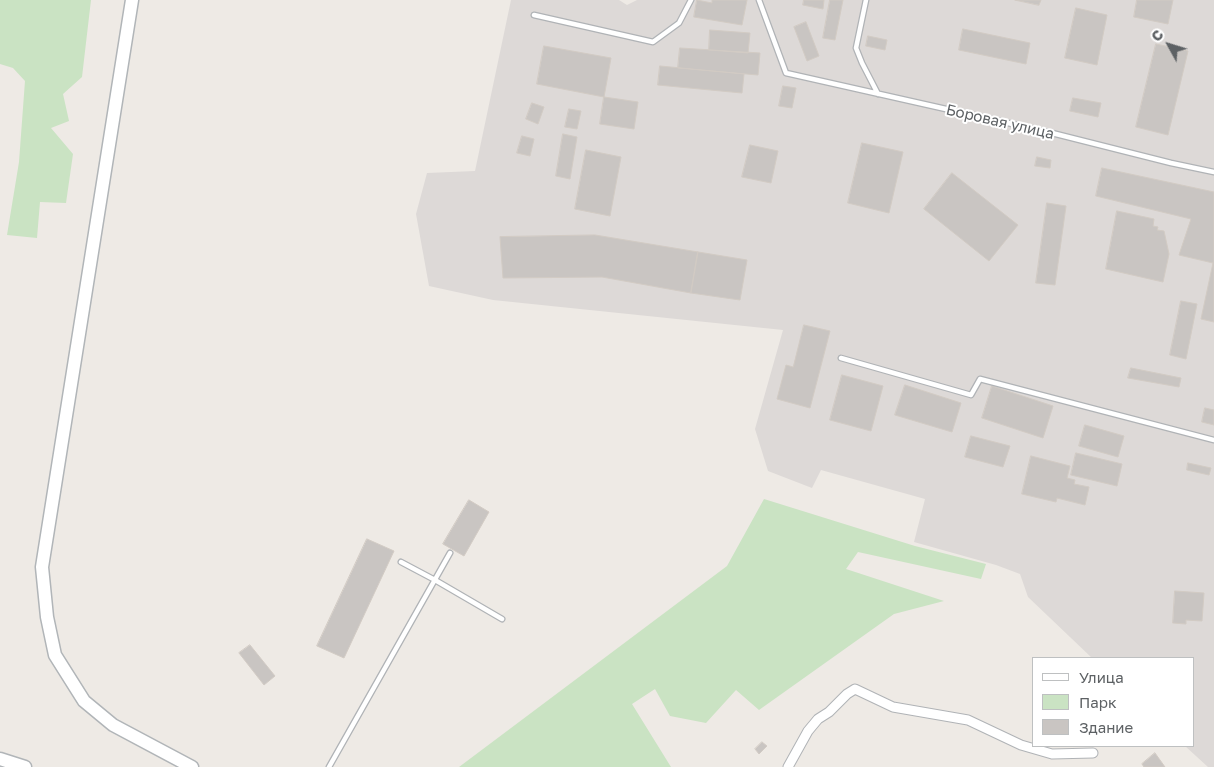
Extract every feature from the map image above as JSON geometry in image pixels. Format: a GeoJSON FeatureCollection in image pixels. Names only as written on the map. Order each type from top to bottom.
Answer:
{"type":"FeatureCollection","features":[{"type":"Feature","properties":{"kind":"street"},"geometry":{"type":"LineString","coordinates":[[132,0],[42,567],[47,617],[55,655],[84,701],[113,725],[192,767]]}},
{"type":"Feature","properties":{"kind":"street"},"geometry":{"type":"LineString","coordinates":[[788,767],[808,731],[818,718],[830,712],[847,694],[855,689],[893,707],[968,720],[1021,745],[1052,754],[1093,753]]}},
{"type":"Feature","properties":{"kind":"street"},"geometry":{"type":"LineString","coordinates":[[0,758],[25,767]]}},
{"type":"Feature","properties":{"kind":"lane"},"geometry":{"type":"LineString","coordinates":[[534,15],[653,42],[679,23],[691,0]]}},
{"type":"Feature","properties":{"kind":"lane","name":"Боровая улица"},"geometry":{"type":"LineString","coordinates":[[759,0],[786,73],[1048,132],[1171,164],[1214,172]]}},
{"type":"Feature","properties":{"kind":"lane"},"geometry":{"type":"LineString","coordinates":[[866,0],[856,48],[878,94]]}},
{"type":"Feature","properties":{"kind":"lane"},"geometry":{"type":"LineString","coordinates":[[841,358],[971,395],[980,379],[1214,440]]}},
{"type":"Feature","properties":{"kind":"lane"},"geometry":{"type":"LineString","coordinates":[[330,767],[450,553]]}},
{"type":"Feature","properties":{"kind":"lane"},"geometry":{"type":"LineString","coordinates":[[401,562],[502,619]]}},
{"type":"Feature","properties":{"kind":"shaded area"},"geometry":{"type":"Polygon","coordinates":[[[511,0],[619,0],[627,5],[637,0],[1214,0],[1214,767],[1208,767],[1186,747],[1194,747],[1194,657],[1091,657],[1028,597],[1020,574],[996,565],[914,542],[925,499],[821,470],[812,488],[768,471],[755,429],[783,330],[493,300],[429,286],[416,214],[427,173],[475,171],[511,0]]]}},
{"type":"Feature","properties":{"kind":"green space"},"geometry":{"type":"Polygon","coordinates":[[[0,0],[91,0],[82,77],[63,94],[69,121],[51,128],[73,154],[66,203],[40,202],[37,238],[7,235],[19,162],[25,81],[13,68],[0,64],[0,0]]]}},
{"type":"Feature","properties":{"kind":"green space"},"geometry":{"type":"Polygon","coordinates":[[[764,499],[915,546],[986,564],[981,579],[858,552],[846,569],[944,601],[894,614],[759,710],[736,690],[706,723],[670,716],[655,689],[632,704],[671,767],[459,767],[727,566],[764,499]]]}},
{"type":"Feature","properties":{"kind":"building"},"geometry":{"type":"Polygon","coordinates":[[[697,0],[712,3],[712,0],[747,0],[742,25],[694,17],[697,0]]]}},
{"type":"Feature","properties":{"kind":"building"},"geometry":{"type":"Polygon","coordinates":[[[804,0],[824,0],[823,9],[803,5],[804,0]]]}},
{"type":"Feature","properties":{"kind":"building"},"geometry":{"type":"Polygon","coordinates":[[[830,0],[843,0],[835,40],[823,38],[830,0]]]}},
{"type":"Feature","properties":{"kind":"building"},"geometry":{"type":"Polygon","coordinates":[[[1015,0],[1041,0],[1039,5],[1015,0]]]}},
{"type":"Feature","properties":{"kind":"building"},"geometry":{"type":"Polygon","coordinates":[[[1137,0],[1173,0],[1168,24],[1134,17],[1137,0]]]}},
{"type":"Feature","properties":{"kind":"building"},"geometry":{"type":"Polygon","coordinates":[[[1076,8],[1107,15],[1097,65],[1065,58],[1076,8]]]}},
{"type":"Feature","properties":{"kind":"building"},"geometry":{"type":"Polygon","coordinates":[[[806,22],[819,56],[807,61],[794,27],[806,22]]]}},
{"type":"Feature","properties":{"kind":"building"},"geometry":{"type":"Polygon","coordinates":[[[963,29],[1030,43],[1026,64],[959,50],[963,29]]]}},
{"type":"Feature","properties":{"kind":"building"},"geometry":{"type":"Polygon","coordinates":[[[710,30],[750,33],[748,53],[709,50],[710,30]]]}},
{"type":"Feature","properties":{"kind":"building"},"geometry":{"type":"Polygon","coordinates":[[[868,36],[887,40],[885,50],[866,46],[868,36]]]}},
{"type":"Feature","properties":{"kind":"building"},"geometry":{"type":"Polygon","coordinates":[[[1156,44],[1188,51],[1168,135],[1136,127],[1156,44]]]}},
{"type":"Feature","properties":{"kind":"building"},"geometry":{"type":"Polygon","coordinates":[[[544,46],[611,58],[604,97],[537,84],[544,46]]]}},
{"type":"Feature","properties":{"kind":"building"},"geometry":{"type":"Polygon","coordinates":[[[680,48],[760,53],[758,75],[678,68],[680,48]]]}},
{"type":"Feature","properties":{"kind":"building"},"geometry":{"type":"Polygon","coordinates":[[[660,66],[744,74],[742,93],[658,85],[660,66]]]}},
{"type":"Feature","properties":{"kind":"building"},"geometry":{"type":"Polygon","coordinates":[[[783,86],[796,88],[792,108],[779,106],[783,86]]]}},
{"type":"Feature","properties":{"kind":"building"},"geometry":{"type":"Polygon","coordinates":[[[604,97],[638,102],[634,129],[600,124],[604,97]]]}},
{"type":"Feature","properties":{"kind":"building"},"geometry":{"type":"Polygon","coordinates":[[[1073,98],[1101,103],[1098,117],[1070,111],[1073,98]]]}},
{"type":"Feature","properties":{"kind":"building"},"geometry":{"type":"Polygon","coordinates":[[[532,103],[544,107],[538,124],[526,119],[532,103]]]}},
{"type":"Feature","properties":{"kind":"building"},"geometry":{"type":"Polygon","coordinates":[[[569,109],[581,111],[577,129],[565,127],[569,109]]]}},
{"type":"Feature","properties":{"kind":"building"},"geometry":{"type":"Polygon","coordinates":[[[563,134],[577,137],[570,179],[556,176],[563,134]]]}},
{"type":"Feature","properties":{"kind":"building"},"geometry":{"type":"Polygon","coordinates":[[[522,136],[534,139],[530,156],[517,153],[522,136]]]}},
{"type":"Feature","properties":{"kind":"building"},"geometry":{"type":"Polygon","coordinates":[[[862,143],[903,152],[889,213],[848,203],[862,143]]]}},
{"type":"Feature","properties":{"kind":"building"},"geometry":{"type":"Polygon","coordinates":[[[750,145],[778,151],[771,183],[742,177],[750,145]]]}},
{"type":"Feature","properties":{"kind":"building"},"geometry":{"type":"Polygon","coordinates":[[[586,150],[621,157],[610,216],[575,209],[586,150]]]}},
{"type":"Feature","properties":{"kind":"building"},"geometry":{"type":"Polygon","coordinates":[[[1037,157],[1051,160],[1050,168],[1035,166],[1037,157]]]}},
{"type":"Feature","properties":{"kind":"building"},"geometry":{"type":"Polygon","coordinates":[[[1102,168],[1214,192],[1214,322],[1201,319],[1213,263],[1179,255],[1191,219],[1096,196],[1102,168]]]}},
{"type":"Feature","properties":{"kind":"building"},"geometry":{"type":"Polygon","coordinates":[[[952,173],[1018,225],[989,261],[924,209],[952,173]]]}},
{"type":"Feature","properties":{"kind":"building"},"geometry":{"type":"Polygon","coordinates":[[[1047,203],[1066,206],[1055,285],[1036,283],[1047,203]]]}},
{"type":"Feature","properties":{"kind":"building"},"geometry":{"type":"Polygon","coordinates":[[[1117,211],[1154,219],[1153,226],[1158,227],[1157,230],[1164,231],[1169,254],[1163,282],[1106,269],[1117,211]]]}},
{"type":"Feature","properties":{"kind":"building"},"geometry":{"type":"Polygon","coordinates":[[[595,235],[698,252],[691,293],[602,277],[503,278],[500,237],[595,235]]]}},
{"type":"Feature","properties":{"kind":"building"},"geometry":{"type":"Polygon","coordinates":[[[698,252],[747,260],[740,300],[691,293],[698,252]]]}},
{"type":"Feature","properties":{"kind":"building"},"geometry":{"type":"Polygon","coordinates":[[[1181,301],[1197,304],[1186,359],[1170,355],[1181,301]]]}},
{"type":"Feature","properties":{"kind":"building"},"geometry":{"type":"Polygon","coordinates":[[[804,325],[830,331],[810,408],[777,399],[786,365],[793,367],[804,325]]]}},
{"type":"Feature","properties":{"kind":"building"},"geometry":{"type":"Polygon","coordinates":[[[1131,368],[1181,378],[1179,387],[1128,378],[1131,368]]]}},
{"type":"Feature","properties":{"kind":"building"},"geometry":{"type":"Polygon","coordinates":[[[842,375],[883,386],[871,431],[830,420],[842,375]]]}},
{"type":"Feature","properties":{"kind":"building"},"geometry":{"type":"Polygon","coordinates":[[[905,385],[961,403],[952,432],[895,415],[905,385]]]}},
{"type":"Feature","properties":{"kind":"building"},"geometry":{"type":"Polygon","coordinates":[[[992,386],[1053,406],[1043,438],[982,418],[992,386]]]}},
{"type":"Feature","properties":{"kind":"building"},"geometry":{"type":"Polygon","coordinates":[[[1205,408],[1214,410],[1214,425],[1202,422],[1205,408]]]}},
{"type":"Feature","properties":{"kind":"building"},"geometry":{"type":"Polygon","coordinates":[[[1085,425],[1124,436],[1118,457],[1079,446],[1085,425]]]}},
{"type":"Feature","properties":{"kind":"building"},"geometry":{"type":"Polygon","coordinates":[[[971,436],[1010,446],[1003,467],[965,457],[971,436]]]}},
{"type":"Feature","properties":{"kind":"building"},"geometry":{"type":"Polygon","coordinates":[[[1076,453],[1122,464],[1117,486],[1071,475],[1076,453]]]}},
{"type":"Feature","properties":{"kind":"building"},"geometry":{"type":"Polygon","coordinates":[[[1031,456],[1070,466],[1067,478],[1075,480],[1074,484],[1089,487],[1085,505],[1057,498],[1056,502],[1022,494],[1031,456]]]}},
{"type":"Feature","properties":{"kind":"building"},"geometry":{"type":"Polygon","coordinates":[[[1188,463],[1211,468],[1209,475],[1187,470],[1188,463]]]}},
{"type":"Feature","properties":{"kind":"building"},"geometry":{"type":"Polygon","coordinates":[[[469,500],[489,512],[464,556],[443,544],[469,500]]]}},
{"type":"Feature","properties":{"kind":"building"},"geometry":{"type":"Polygon","coordinates":[[[367,539],[394,551],[344,658],[317,646],[367,539]]]}},
{"type":"Feature","properties":{"kind":"building"},"geometry":{"type":"Polygon","coordinates":[[[1175,591],[1204,593],[1202,621],[1186,620],[1186,624],[1173,623],[1175,591]]]}},
{"type":"Feature","properties":{"kind":"building"},"geometry":{"type":"Polygon","coordinates":[[[250,645],[275,676],[264,685],[239,653],[250,645]]]}},
{"type":"Feature","properties":{"kind":"building"},"geometry":{"type":"Polygon","coordinates":[[[762,742],[767,746],[759,754],[755,749],[762,742]]]}},
{"type":"Feature","properties":{"kind":"building"},"geometry":{"type":"Polygon","coordinates":[[[1155,753],[1165,767],[1144,767],[1142,764],[1155,753]]]}}]}
